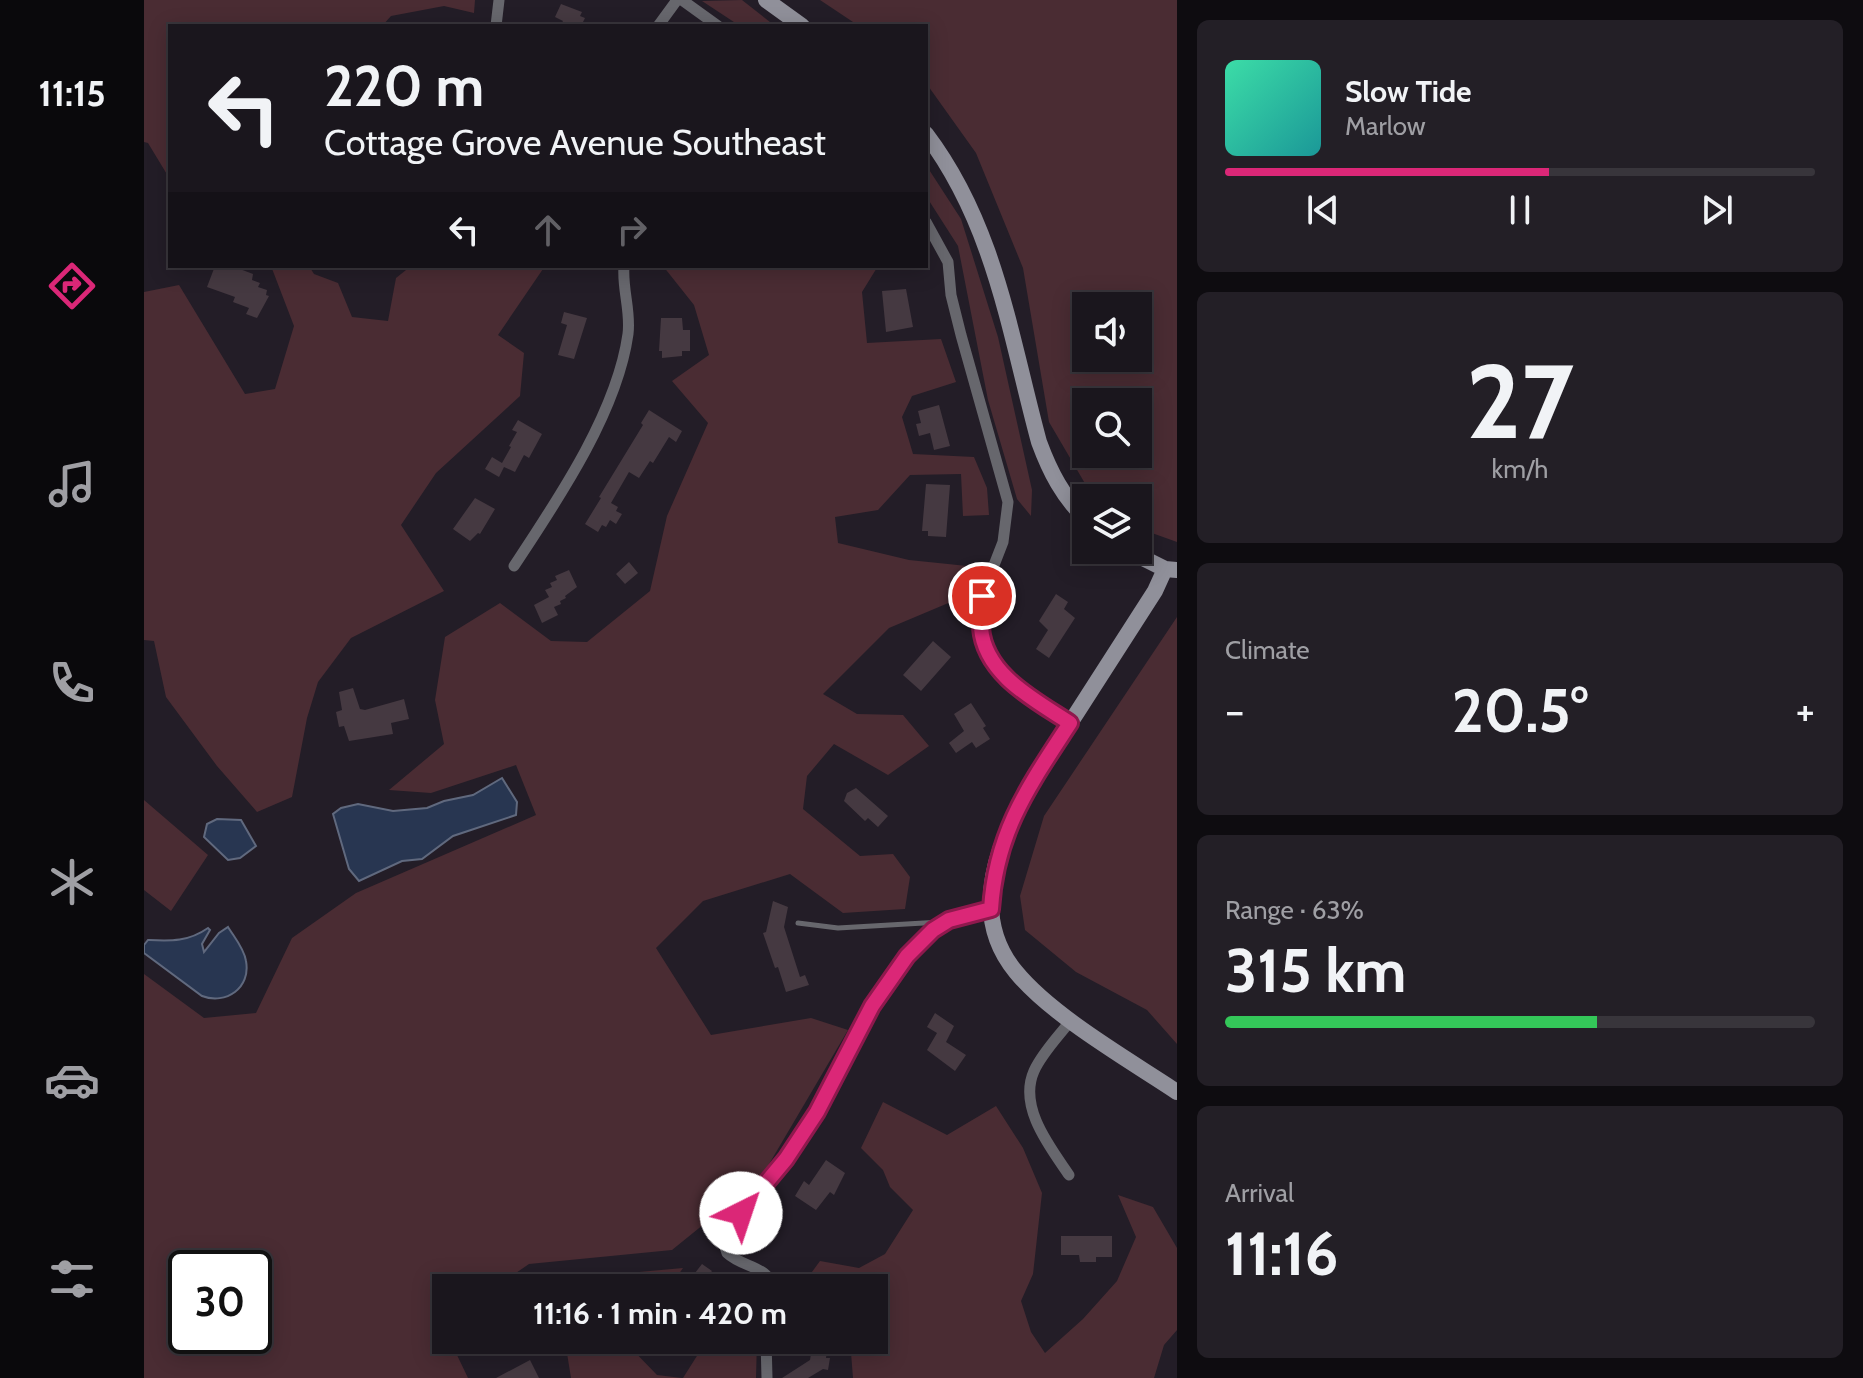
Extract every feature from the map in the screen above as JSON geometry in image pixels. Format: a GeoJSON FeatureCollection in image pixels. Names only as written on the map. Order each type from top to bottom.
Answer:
{"type":"FeatureCollection","features":[{"type":"Feature","properties":{"kind":"main road"},"geometry":{"type":"LineString","coordinates":[[766,0],[799,24]]}},
{"type":"Feature","properties":{"kind":"main road"},"geometry":{"type":"LineString","coordinates":[[928,137],[958,181],[987,245],[1039,442],[1049,469],[1072,503]]}},
{"type":"Feature","properties":{"kind":"main road"},"geometry":{"type":"LineString","coordinates":[[1152,561],[1171,570],[1031,784],[1005,833],[996,862],[991,909],[997,939],[1015,972],[1034,991],[1177,1092]]}},
{"type":"Feature","properties":{"kind":"street"},"geometry":{"type":"LineString","coordinates":[[496,24],[499,0]]}},
{"type":"Feature","properties":{"kind":"street"},"geometry":{"type":"LineString","coordinates":[[660,24],[679,0],[715,24]]}},
{"type":"Feature","properties":{"kind":"street"},"geometry":{"type":"LineString","coordinates":[[928,226],[948,262],[957,322],[1008,502],[1003,542],[982,596],[981,630],[988,651],[1013,684],[1070,723]]}},
{"type":"Feature","properties":{"kind":"street"},"geometry":{"type":"LineString","coordinates":[[514,566],[570,482],[616,381],[629,324],[624,268]]}},
{"type":"Feature","properties":{"kind":"street"},"geometry":{"type":"LineString","coordinates":[[765,1274],[727,1253],[725,1230],[786,1159],[817,1112],[881,991],[907,956],[933,930],[946,922],[991,909]]}},
{"type":"Feature","properties":{"kind":"street"},"geometry":{"type":"LineString","coordinates":[[1069,1175],[1050,1148],[1035,1117],[1029,1090],[1037,1065],[1071,1020]]}},
{"type":"Feature","properties":{"kind":"street"},"geometry":{"type":"LineString","coordinates":[[766,1354],[767,1378]]}},
{"type":"Feature","properties":{"kind":"lane"},"geometry":{"type":"LineString","coordinates":[[798,923],[838,928],[946,922]]}},
{"type":"Feature","properties":{"kind":"shaded area"},"geometry":{"type":"Polygon","coordinates":[[[144,0],[475,0],[474,13],[444,6],[391,16],[384,24],[168,24],[168,176],[148,143],[144,142],[144,0]]]}},
{"type":"Feature","properties":{"kind":"shaded area"},"geometry":{"type":"Polygon","coordinates":[[[742,0],[772,24],[737,24],[702,1],[742,0]]]}},
{"type":"Feature","properties":{"kind":"shaded area"},"geometry":{"type":"Polygon","coordinates":[[[820,0],[1177,0],[1177,542],[1152,533],[1152,484],[1085,484],[1076,468],[1152,468],[1152,388],[1072,388],[1072,461],[1049,422],[1023,268],[976,153],[928,86],[928,24],[856,24],[820,0]]]}},
{"type":"Feature","properties":{"kind":"shaded area"},"geometry":{"type":"Polygon","coordinates":[[[928,168],[961,219],[998,337],[1032,490],[1031,516],[1017,499],[988,400],[958,246],[928,199],[928,168]]]}},
{"type":"Feature","properties":{"kind":"shaded area"},"geometry":{"type":"Polygon","coordinates":[[[272,268],[310,268],[314,274],[338,283],[352,317],[388,321],[396,278],[408,268],[544,268],[498,335],[524,353],[520,396],[436,473],[401,525],[444,591],[351,638],[318,682],[307,718],[292,797],[257,812],[217,766],[166,697],[154,641],[144,640],[144,292],[179,285],[245,394],[275,389],[294,326],[272,268]]]}},
{"type":"Feature","properties":{"kind":"shaded area"},"geometry":{"type":"Polygon","coordinates":[[[665,268],[877,268],[862,292],[867,343],[941,339],[956,382],[912,396],[902,417],[913,454],[974,457],[987,488],[989,515],[963,516],[961,474],[910,475],[878,510],[835,517],[838,543],[909,560],[977,567],[965,596],[889,628],[823,694],[857,714],[903,715],[929,746],[888,775],[834,744],[807,776],[803,809],[860,856],[893,854],[910,877],[905,909],[843,913],[790,874],[703,901],[656,948],[711,1035],[811,1018],[848,1030],[755,1188],[672,1250],[529,1264],[514,1274],[432,1274],[432,1354],[457,1354],[468,1378],[144,1378],[144,974],[204,1018],[256,1013],[292,938],[356,893],[536,815],[516,765],[431,793],[389,790],[444,744],[435,700],[445,637],[500,603],[551,641],[587,642],[650,591],[667,516],[708,423],[672,381],[709,355],[694,305],[665,268]]]}},
{"type":"Feature","properties":{"kind":"shaded area"},"geometry":{"type":"Polygon","coordinates":[[[1177,617],[1177,1044],[1147,1010],[1076,972],[1025,930],[1020,896],[1044,816],[1177,617]]]}},
{"type":"Feature","properties":{"kind":"shaded area"},"geometry":{"type":"Polygon","coordinates":[[[144,800],[208,855],[171,911],[144,890],[144,800]]]}},
{"type":"Feature","properties":{"kind":"shaded area"},"geometry":{"type":"Polygon","coordinates":[[[883,1102],[947,1135],[996,1106],[1023,1148],[1042,1193],[1033,1274],[1021,1301],[1031,1332],[1045,1353],[1083,1319],[1117,1281],[1136,1237],[1118,1195],[1153,1207],[1177,1248],[1177,1330],[1164,1345],[1154,1378],[853,1378],[851,1354],[888,1354],[888,1274],[810,1274],[820,1261],[859,1268],[885,1254],[913,1210],[890,1187],[883,1170],[861,1148],[883,1102]]]}},
{"type":"Feature","properties":{"kind":"shaded area"},"geometry":{"type":"Polygon","coordinates":[[[683,1268],[679,1274],[617,1274],[683,1268]]]}},
{"type":"Feature","properties":{"kind":"shaded area"},"geometry":{"type":"Polygon","coordinates":[[[567,1354],[637,1354],[657,1375],[682,1378],[571,1378],[567,1354]]]}},
{"type":"Feature","properties":{"kind":"shaded area"},"geometry":{"type":"Polygon","coordinates":[[[698,1354],[757,1354],[756,1378],[683,1378],[698,1354]]]}},
{"type":"Feature","properties":{"kind":"water"},"geometry":{"type":"Polygon","coordinates":[[[502,778],[517,802],[516,815],[453,836],[422,859],[402,861],[359,881],[349,869],[333,814],[341,808],[358,804],[393,811],[427,808],[473,795],[502,778]]]}},
{"type":"Feature","properties":{"kind":"water"},"geometry":{"type":"Polygon","coordinates":[[[217,819],[241,820],[256,846],[240,858],[228,860],[204,837],[207,824],[217,819]]]}},
{"type":"Feature","properties":{"kind":"water"},"geometry":{"type":"Polygon","coordinates":[[[228,927],[243,952],[247,971],[241,986],[228,996],[202,996],[144,953],[148,940],[186,938],[208,928],[210,930],[202,944],[204,952],[228,927]]]}},
{"type":"Feature","properties":{"kind":"building"},"geometry":{"type":"Polygon","coordinates":[[[561,4],[582,12],[580,16],[585,18],[582,24],[561,24],[563,21],[555,17],[561,4]]]}},
{"type":"Feature","properties":{"kind":"building"},"geometry":{"type":"Polygon","coordinates":[[[214,268],[237,268],[253,274],[252,280],[260,283],[258,287],[267,290],[266,295],[269,296],[257,318],[246,314],[249,308],[233,302],[235,297],[207,287],[214,268]]]}},
{"type":"Feature","properties":{"kind":"building"},"geometry":{"type":"Polygon","coordinates":[[[906,289],[913,327],[886,332],[882,291],[906,289]]]}},
{"type":"Feature","properties":{"kind":"building"},"geometry":{"type":"Polygon","coordinates":[[[564,312],[587,318],[574,359],[558,355],[567,325],[561,323],[564,312]]]}},
{"type":"Feature","properties":{"kind":"building"},"geometry":{"type":"Polygon","coordinates":[[[661,318],[682,318],[683,330],[690,330],[690,351],[682,351],[682,356],[662,358],[662,351],[659,351],[661,318]]]}},
{"type":"Feature","properties":{"kind":"building"},"geometry":{"type":"Polygon","coordinates":[[[939,405],[950,446],[934,450],[930,433],[919,436],[916,424],[921,423],[918,411],[939,405]]]}},
{"type":"Feature","properties":{"kind":"building"},"geometry":{"type":"Polygon","coordinates":[[[649,410],[682,431],[676,442],[669,437],[653,463],[650,461],[639,478],[629,472],[611,503],[622,514],[616,524],[610,520],[598,532],[585,524],[649,410]]]}},
{"type":"Feature","properties":{"kind":"building"},"geometry":{"type":"Polygon","coordinates":[[[518,420],[542,434],[529,458],[524,455],[515,472],[504,467],[499,477],[485,469],[492,457],[502,463],[517,432],[512,430],[518,420]]]}},
{"type":"Feature","properties":{"kind":"building"},"geometry":{"type":"Polygon","coordinates":[[[926,484],[950,485],[946,537],[928,536],[928,531],[922,531],[926,484]]]}},
{"type":"Feature","properties":{"kind":"building"},"geometry":{"type":"Polygon","coordinates":[[[475,498],[495,509],[480,534],[470,541],[453,529],[475,498]]]}},
{"type":"Feature","properties":{"kind":"building"},"geometry":{"type":"Polygon","coordinates":[[[629,562],[638,573],[625,584],[616,574],[629,562]]]}},
{"type":"Feature","properties":{"kind":"building"},"geometry":{"type":"Polygon","coordinates":[[[569,570],[577,587],[554,607],[558,615],[542,623],[534,605],[549,597],[545,590],[557,580],[555,576],[569,570]]]}},
{"type":"Feature","properties":{"kind":"building"},"geometry":{"type":"Polygon","coordinates":[[[1056,594],[1068,602],[1064,609],[1075,618],[1049,658],[1036,649],[1048,630],[1039,621],[1056,594]]]}},
{"type":"Feature","properties":{"kind":"building"},"geometry":{"type":"Polygon","coordinates":[[[933,641],[951,657],[921,691],[903,675],[933,641]]]}},
{"type":"Feature","properties":{"kind":"building"},"geometry":{"type":"Polygon","coordinates":[[[353,688],[360,709],[404,699],[409,719],[391,723],[393,734],[349,741],[344,726],[339,727],[336,712],[342,710],[339,692],[353,688]]]}},
{"type":"Feature","properties":{"kind":"building"},"geometry":{"type":"Polygon","coordinates":[[[971,703],[986,726],[983,728],[990,739],[976,748],[972,742],[956,753],[949,743],[964,731],[954,714],[971,703]]]}},
{"type":"Feature","properties":{"kind":"building"},"geometry":{"type":"Polygon","coordinates":[[[856,788],[888,816],[878,827],[868,818],[865,821],[844,801],[847,793],[856,788]]]}},
{"type":"Feature","properties":{"kind":"building"},"geometry":{"type":"Polygon","coordinates":[[[773,901],[788,907],[784,927],[800,977],[805,975],[809,985],[786,992],[763,933],[766,932],[773,901]]]}},
{"type":"Feature","properties":{"kind":"building"},"geometry":{"type":"Polygon","coordinates":[[[935,1013],[954,1026],[946,1042],[966,1055],[955,1071],[927,1050],[937,1033],[927,1027],[935,1013]]]}},
{"type":"Feature","properties":{"kind":"building"},"geometry":{"type":"Polygon","coordinates":[[[826,1160],[845,1173],[834,1195],[830,1192],[816,1210],[795,1196],[804,1181],[809,1185],[826,1160]]]}},
{"type":"Feature","properties":{"kind":"building"},"geometry":{"type":"Polygon","coordinates":[[[1061,1236],[1112,1236],[1112,1257],[1096,1257],[1096,1262],[1080,1262],[1079,1255],[1061,1255],[1061,1236]]]}},
{"type":"Feature","properties":{"kind":"building"},"geometry":{"type":"Polygon","coordinates":[[[702,1264],[712,1271],[710,1274],[695,1273],[702,1264]]]}},
{"type":"Feature","properties":{"kind":"building"},"geometry":{"type":"Polygon","coordinates":[[[811,1354],[827,1354],[826,1358],[830,1358],[828,1370],[823,1369],[808,1378],[782,1378],[810,1360],[811,1354]]]}},
{"type":"Feature","properties":{"kind":"building"},"geometry":{"type":"Polygon","coordinates":[[[530,1360],[539,1378],[496,1378],[530,1360]]]}},
{"type":"Feature","properties":{"kind":"route"},"geometry":{"type":"LineString","coordinates":[[741,1213],[786,1159],[817,1112],[872,1006],[907,956],[933,930],[949,920],[991,909],[996,862],[1005,833],[1021,800],[1070,723],[1013,684],[1000,670],[988,651],[981,630],[982,596]]}}]}
